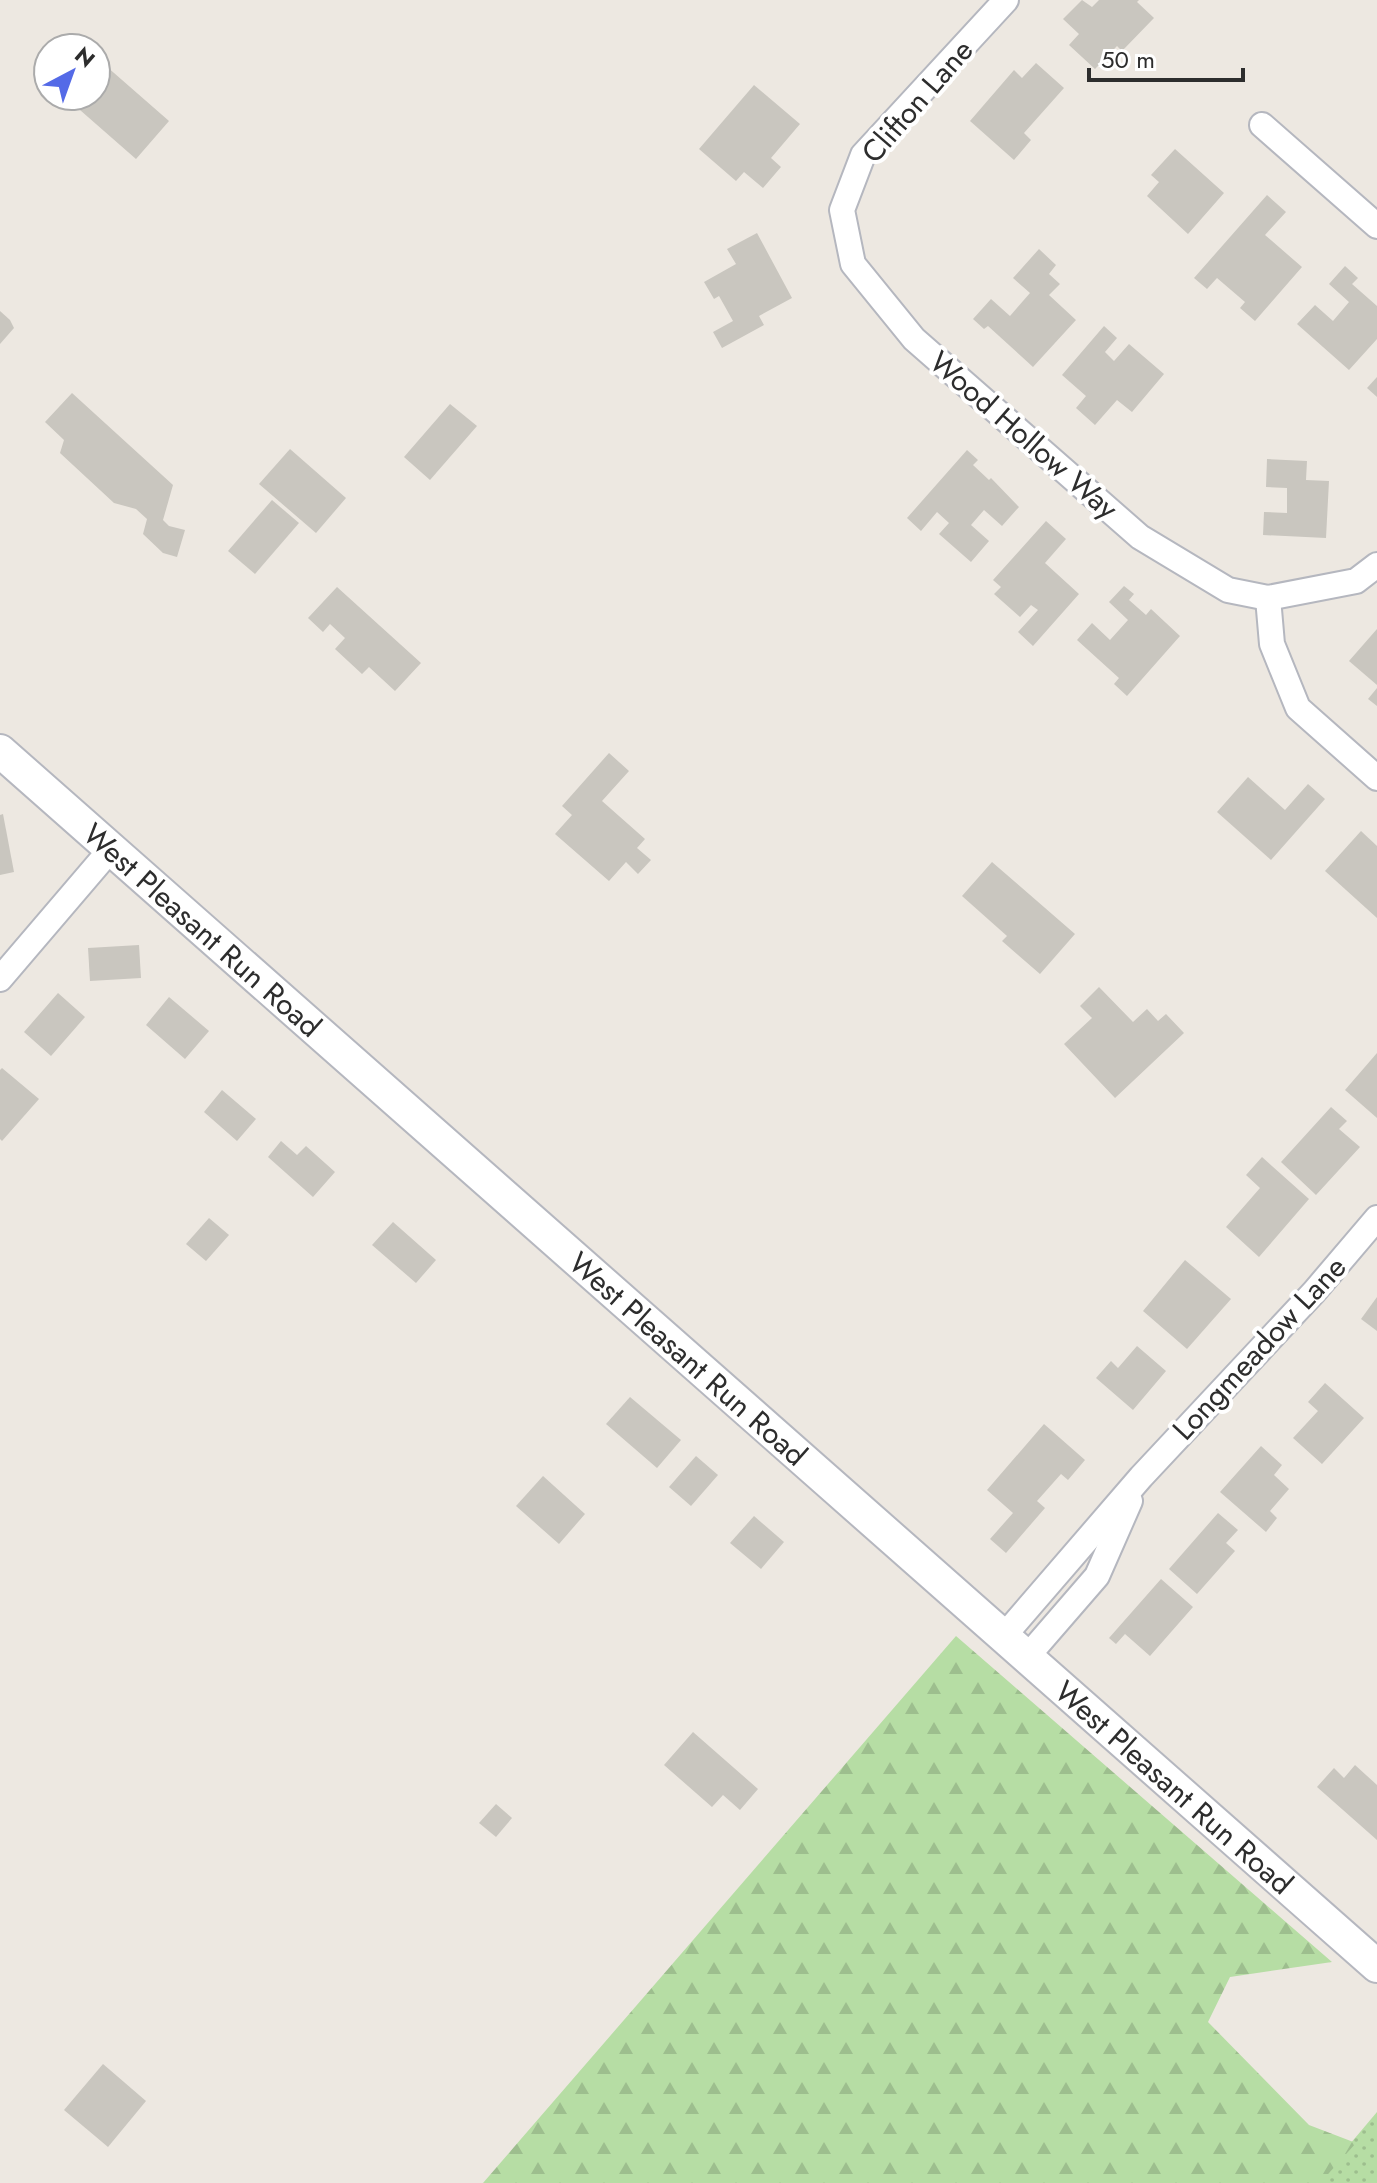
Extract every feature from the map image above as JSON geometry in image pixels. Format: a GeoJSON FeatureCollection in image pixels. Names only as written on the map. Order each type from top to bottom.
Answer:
{"type":"FeatureCollection","features":[{"type":"Feature","properties":{"kind":"main road","name":"West Pleasant Run Road"},"geometry":{"type":"LineString","coordinates":[[0,751],[1377,1966]]}},
{"type":"Feature","properties":{"kind":"street","name":"Clifton Lane"},"geometry":{"type":"LineString","coordinates":[[842,210],[863,155],[1006,0]]}},
{"type":"Feature","properties":{"kind":"street"},"geometry":{"type":"LineString","coordinates":[[1262,125],[1377,226]]}},
{"type":"Feature","properties":{"kind":"street","name":"Wood Hollow Way"},"geometry":{"type":"LineString","coordinates":[[842,210],[853,264],[914,339],[1140,537],[1228,590],[1268,598]]}},
{"type":"Feature","properties":{"kind":"street"},"geometry":{"type":"LineString","coordinates":[[1377,565],[1356,581],[1268,598],[1272,644],[1298,708],[1377,778]]}},
{"type":"Feature","properties":{"kind":"street"},"geometry":{"type":"LineString","coordinates":[[0,979],[111,849]]}},
{"type":"Feature","properties":{"kind":"street","name":"Longmeadow Lane"},"geometry":{"type":"LineString","coordinates":[[1014,1648],[1097,1576],[1141,1477],[1314,1292],[1377,1218]]}},
{"type":"Feature","properties":{"kind":"green space"},"geometry":{"type":"Polygon","coordinates":[[[956,1636],[1332,1962],[1230,1977],[1208,2022],[1309,2125],[1356,2143],[1320,2183],[483,2183],[956,1636]]]}},
{"type":"Feature","properties":{"kind":"green space"},"geometry":{"type":"Polygon","coordinates":[[[1377,2112],[1377,2183],[1317,2183],[1377,2112]]]}},
{"type":"Feature","properties":{"kind":"building"},"geometry":{"type":"Polygon","coordinates":[[[1082,0],[1092,7],[1099,0],[1139,0],[1137,2],[1154,18],[1122,51],[1117,46],[1095,69],[1069,45],[1079,34],[1063,19],[1082,0]]]}},
{"type":"Feature","properties":{"kind":"building"},"geometry":{"type":"Polygon","coordinates":[[[1036,63],[1064,88],[1024,133],[1031,140],[1014,160],[970,121],[1014,70],[1022,78],[1036,63]]]}},
{"type":"Feature","properties":{"kind":"building"},"geometry":{"type":"Polygon","coordinates":[[[112,71],[169,121],[136,159],[82,112],[112,112],[112,71]]]}},
{"type":"Feature","properties":{"kind":"building"},"geometry":{"type":"Polygon","coordinates":[[[754,85],[800,124],[771,158],[781,167],[763,188],[744,172],[736,181],[699,149],[754,85]]]}},
{"type":"Feature","properties":{"kind":"building"},"geometry":{"type":"Polygon","coordinates":[[[1175,149],[1224,193],[1188,234],[1147,196],[1159,182],[1151,175],[1175,149]]]}},
{"type":"Feature","properties":{"kind":"building"},"geometry":{"type":"Polygon","coordinates":[[[1267,195],[1286,212],[1265,235],[1302,267],[1255,321],[1240,308],[1245,302],[1217,278],[1207,289],[1194,278],[1267,195]]]}},
{"type":"Feature","properties":{"kind":"building"},"geometry":{"type":"Polygon","coordinates":[[[757,233],[792,298],[759,316],[764,325],[722,348],[713,332],[733,321],[719,296],[714,299],[704,282],[736,264],[727,249],[757,233]]]}},
{"type":"Feature","properties":{"kind":"building"},"geometry":{"type":"Polygon","coordinates":[[[1039,249],[1056,265],[1049,274],[1060,284],[1049,295],[1076,320],[1033,367],[988,326],[984,329],[973,319],[991,299],[1010,316],[1030,293],[1013,278],[1039,249]]]}},
{"type":"Feature","properties":{"kind":"building"},"geometry":{"type":"Polygon","coordinates":[[[1345,266],[1358,278],[1352,284],[1377,306],[1377,339],[1349,370],[1297,324],[1315,305],[1333,321],[1349,302],[1329,284],[1345,266]]]}},
{"type":"Feature","properties":{"kind":"building"},"geometry":{"type":"Polygon","coordinates":[[[0,311],[14,328],[0,344],[0,311]]]}},
{"type":"Feature","properties":{"kind":"building"},"geometry":{"type":"Polygon","coordinates":[[[1104,326],[1117,338],[1105,352],[1114,361],[1129,344],[1164,374],[1132,412],[1117,400],[1095,425],[1076,408],[1086,396],[1062,375],[1104,326]]]}},
{"type":"Feature","properties":{"kind":"building"},"geometry":{"type":"Polygon","coordinates":[[[1377,377],[1377,397],[1367,388],[1377,377]]]}},
{"type":"Feature","properties":{"kind":"building"},"geometry":{"type":"Polygon","coordinates":[[[72,393],[173,485],[163,520],[169,526],[185,530],[177,557],[163,553],[143,534],[147,519],[136,509],[114,503],[60,453],[64,440],[45,422],[72,393]]]}},
{"type":"Feature","properties":{"kind":"building"},"geometry":{"type":"Polygon","coordinates":[[[450,404],[477,426],[430,480],[404,457],[450,404]]]}},
{"type":"Feature","properties":{"kind":"building"},"geometry":{"type":"Polygon","coordinates":[[[290,449],[346,498],[316,533],[259,484],[290,449]]]}},
{"type":"Feature","properties":{"kind":"building"},"geometry":{"type":"Polygon","coordinates":[[[967,450],[978,460],[973,465],[989,480],[991,478],[1019,507],[1002,526],[984,510],[971,525],[989,541],[971,562],[939,534],[949,523],[937,512],[921,531],[907,518],[967,450]]]}},
{"type":"Feature","properties":{"kind":"building"},"geometry":{"type":"Polygon","coordinates":[[[1267,459],[1307,461],[1306,480],[1329,481],[1326,538],[1263,535],[1264,512],[1287,513],[1287,488],[1266,487],[1267,459]]]}},
{"type":"Feature","properties":{"kind":"building"},"geometry":{"type":"Polygon","coordinates":[[[272,500],[299,523],[255,574],[228,551],[272,500]]]}},
{"type":"Feature","properties":{"kind":"building"},"geometry":{"type":"Polygon","coordinates":[[[1046,521],[1066,539],[1045,563],[1079,594],[1033,646],[1018,632],[1038,610],[1031,605],[1020,617],[994,594],[1001,587],[993,580],[1046,521]]]}},
{"type":"Feature","properties":{"kind":"building"},"geometry":{"type":"Polygon","coordinates":[[[1124,586],[1134,594],[1129,600],[1146,615],[1151,609],[1180,636],[1127,696],[1114,684],[1119,678],[1077,640],[1092,623],[1110,640],[1128,620],[1109,602],[1124,586]]]}},
{"type":"Feature","properties":{"kind":"building"},"geometry":{"type":"Polygon","coordinates":[[[337,587],[421,663],[395,691],[369,667],[362,674],[335,649],[345,638],[330,624],[323,632],[308,618],[337,587]]]}},
{"type":"Feature","properties":{"kind":"building"},"geometry":{"type":"Polygon","coordinates":[[[1377,629],[1377,685],[1349,661],[1377,629]]]}},
{"type":"Feature","properties":{"kind":"building"},"geometry":{"type":"Polygon","coordinates":[[[1377,688],[1377,706],[1368,699],[1377,688]]]}},
{"type":"Feature","properties":{"kind":"building"},"geometry":{"type":"Polygon","coordinates":[[[609,753],[629,771],[602,801],[645,839],[637,848],[651,860],[638,874],[626,862],[609,881],[555,834],[572,815],[562,806],[609,753]]]}},
{"type":"Feature","properties":{"kind":"building"},"geometry":{"type":"Polygon","coordinates":[[[1248,777],[1285,810],[1308,784],[1325,799],[1271,860],[1217,812],[1248,777]]]}},
{"type":"Feature","properties":{"kind":"building"},"geometry":{"type":"Polygon","coordinates":[[[3,814],[14,872],[0,875],[0,815],[3,814]]]}},
{"type":"Feature","properties":{"kind":"building"},"geometry":{"type":"Polygon","coordinates":[[[1361,831],[1377,846],[1377,918],[1325,871],[1361,831]]]}},
{"type":"Feature","properties":{"kind":"building"},"geometry":{"type":"Polygon","coordinates":[[[992,862],[1075,934],[1040,974],[1002,941],[1007,936],[962,896],[992,862]]]}},
{"type":"Feature","properties":{"kind":"building"},"geometry":{"type":"Polygon","coordinates":[[[139,945],[141,978],[90,981],[88,948],[139,945]]]}},
{"type":"Feature","properties":{"kind":"building"},"geometry":{"type":"Polygon","coordinates":[[[1099,987],[1133,1022],[1147,1009],[1158,1021],[1166,1014],[1184,1033],[1115,1098],[1064,1044],[1092,1018],[1080,1006],[1099,987]]]}},
{"type":"Feature","properties":{"kind":"building"},"geometry":{"type":"Polygon","coordinates":[[[58,993],[85,1017],[51,1056],[24,1032],[58,993]]]}},
{"type":"Feature","properties":{"kind":"building"},"geometry":{"type":"Polygon","coordinates":[[[169,997],[209,1031],[185,1059],[146,1025],[169,997]]]}},
{"type":"Feature","properties":{"kind":"building"},"geometry":{"type":"Polygon","coordinates":[[[1377,1053],[1377,1118],[1345,1090],[1377,1053]]]}},
{"type":"Feature","properties":{"kind":"building"},"geometry":{"type":"Polygon","coordinates":[[[2,1068],[39,1099],[2,1141],[0,1070],[2,1068]]]}},
{"type":"Feature","properties":{"kind":"building"},"geometry":{"type":"Polygon","coordinates":[[[222,1090],[256,1119],[237,1141],[204,1112],[222,1090]]]}},
{"type":"Feature","properties":{"kind":"building"},"geometry":{"type":"Polygon","coordinates":[[[1331,1107],[1347,1121],[1339,1129],[1360,1147],[1316,1195],[1281,1162],[1331,1107]]]}},
{"type":"Feature","properties":{"kind":"building"},"geometry":{"type":"Polygon","coordinates":[[[281,1141],[297,1155],[306,1146],[335,1172],[313,1197],[268,1157],[281,1141]]]}},
{"type":"Feature","properties":{"kind":"building"},"geometry":{"type":"Polygon","coordinates":[[[1262,1157],[1309,1199],[1259,1257],[1226,1227],[1260,1188],[1246,1175],[1262,1157]]]}},
{"type":"Feature","properties":{"kind":"building"},"geometry":{"type":"Polygon","coordinates":[[[209,1218],[229,1235],[206,1261],[186,1244],[209,1218]]]}},
{"type":"Feature","properties":{"kind":"building"},"geometry":{"type":"Polygon","coordinates":[[[393,1222],[436,1260],[416,1283],[372,1245],[393,1222]]]}},
{"type":"Feature","properties":{"kind":"building"},"geometry":{"type":"Polygon","coordinates":[[[1185,1260],[1231,1299],[1187,1349],[1143,1311],[1185,1260]]]}},
{"type":"Feature","properties":{"kind":"building"},"geometry":{"type":"Polygon","coordinates":[[[1377,1297],[1377,1331],[1361,1319],[1377,1297]]]}},
{"type":"Feature","properties":{"kind":"building"},"geometry":{"type":"Polygon","coordinates":[[[1137,1346],[1166,1371],[1133,1410],[1096,1378],[1111,1361],[1118,1368],[1137,1346]]]}},
{"type":"Feature","properties":{"kind":"building"},"geometry":{"type":"Polygon","coordinates":[[[1325,1383],[1364,1418],[1322,1464],[1293,1438],[1318,1411],[1308,1402],[1325,1383]]]}},
{"type":"Feature","properties":{"kind":"building"},"geometry":{"type":"Polygon","coordinates":[[[630,1397],[681,1440],[657,1468],[606,1424],[630,1397]]]}},
{"type":"Feature","properties":{"kind":"building"},"geometry":{"type":"Polygon","coordinates":[[[1044,1424],[1085,1460],[1068,1480],[1061,1474],[1037,1501],[1045,1508],[1006,1553],[990,1539],[1013,1513],[987,1490],[1044,1424]]]}},
{"type":"Feature","properties":{"kind":"building"},"geometry":{"type":"Polygon","coordinates":[[[1261,1446],[1282,1465],[1274,1475],[1289,1489],[1270,1511],[1277,1518],[1266,1532],[1220,1492],[1261,1446]]]}},
{"type":"Feature","properties":{"kind":"building"},"geometry":{"type":"Polygon","coordinates":[[[696,1456],[718,1475],[691,1506],[669,1487],[696,1456]]]}},
{"type":"Feature","properties":{"kind":"building"},"geometry":{"type":"Polygon","coordinates":[[[543,1476],[585,1514],[559,1544],[516,1506],[543,1476]]]}},
{"type":"Feature","properties":{"kind":"building"},"geometry":{"type":"Polygon","coordinates":[[[1218,1513],[1238,1530],[1226,1543],[1235,1551],[1197,1594],[1169,1569],[1218,1513]]]}},
{"type":"Feature","properties":{"kind":"building"},"geometry":{"type":"Polygon","coordinates":[[[754,1516],[784,1542],[761,1569],[730,1543],[754,1516]]]}},
{"type":"Feature","properties":{"kind":"building"},"geometry":{"type":"Polygon","coordinates":[[[1161,1579],[1193,1607],[1150,1656],[1125,1634],[1116,1644],[1109,1638],[1161,1579]]]}},
{"type":"Feature","properties":{"kind":"building"},"geometry":{"type":"Polygon","coordinates":[[[693,1732],[758,1789],[740,1810],[723,1795],[712,1807],[664,1765],[693,1732]]]}},
{"type":"Feature","properties":{"kind":"building"},"geometry":{"type":"Polygon","coordinates":[[[1355,1765],[1377,1785],[1377,1840],[1317,1787],[1334,1768],[1344,1778],[1355,1765]]]}},
{"type":"Feature","properties":{"kind":"building"},"geometry":{"type":"Polygon","coordinates":[[[496,1804],[512,1818],[496,1837],[479,1823],[496,1804]]]}},
{"type":"Feature","properties":{"kind":"building"},"geometry":{"type":"Polygon","coordinates":[[[103,2064],[146,2101],[108,2147],[64,2110],[103,2064]]]}}]}
